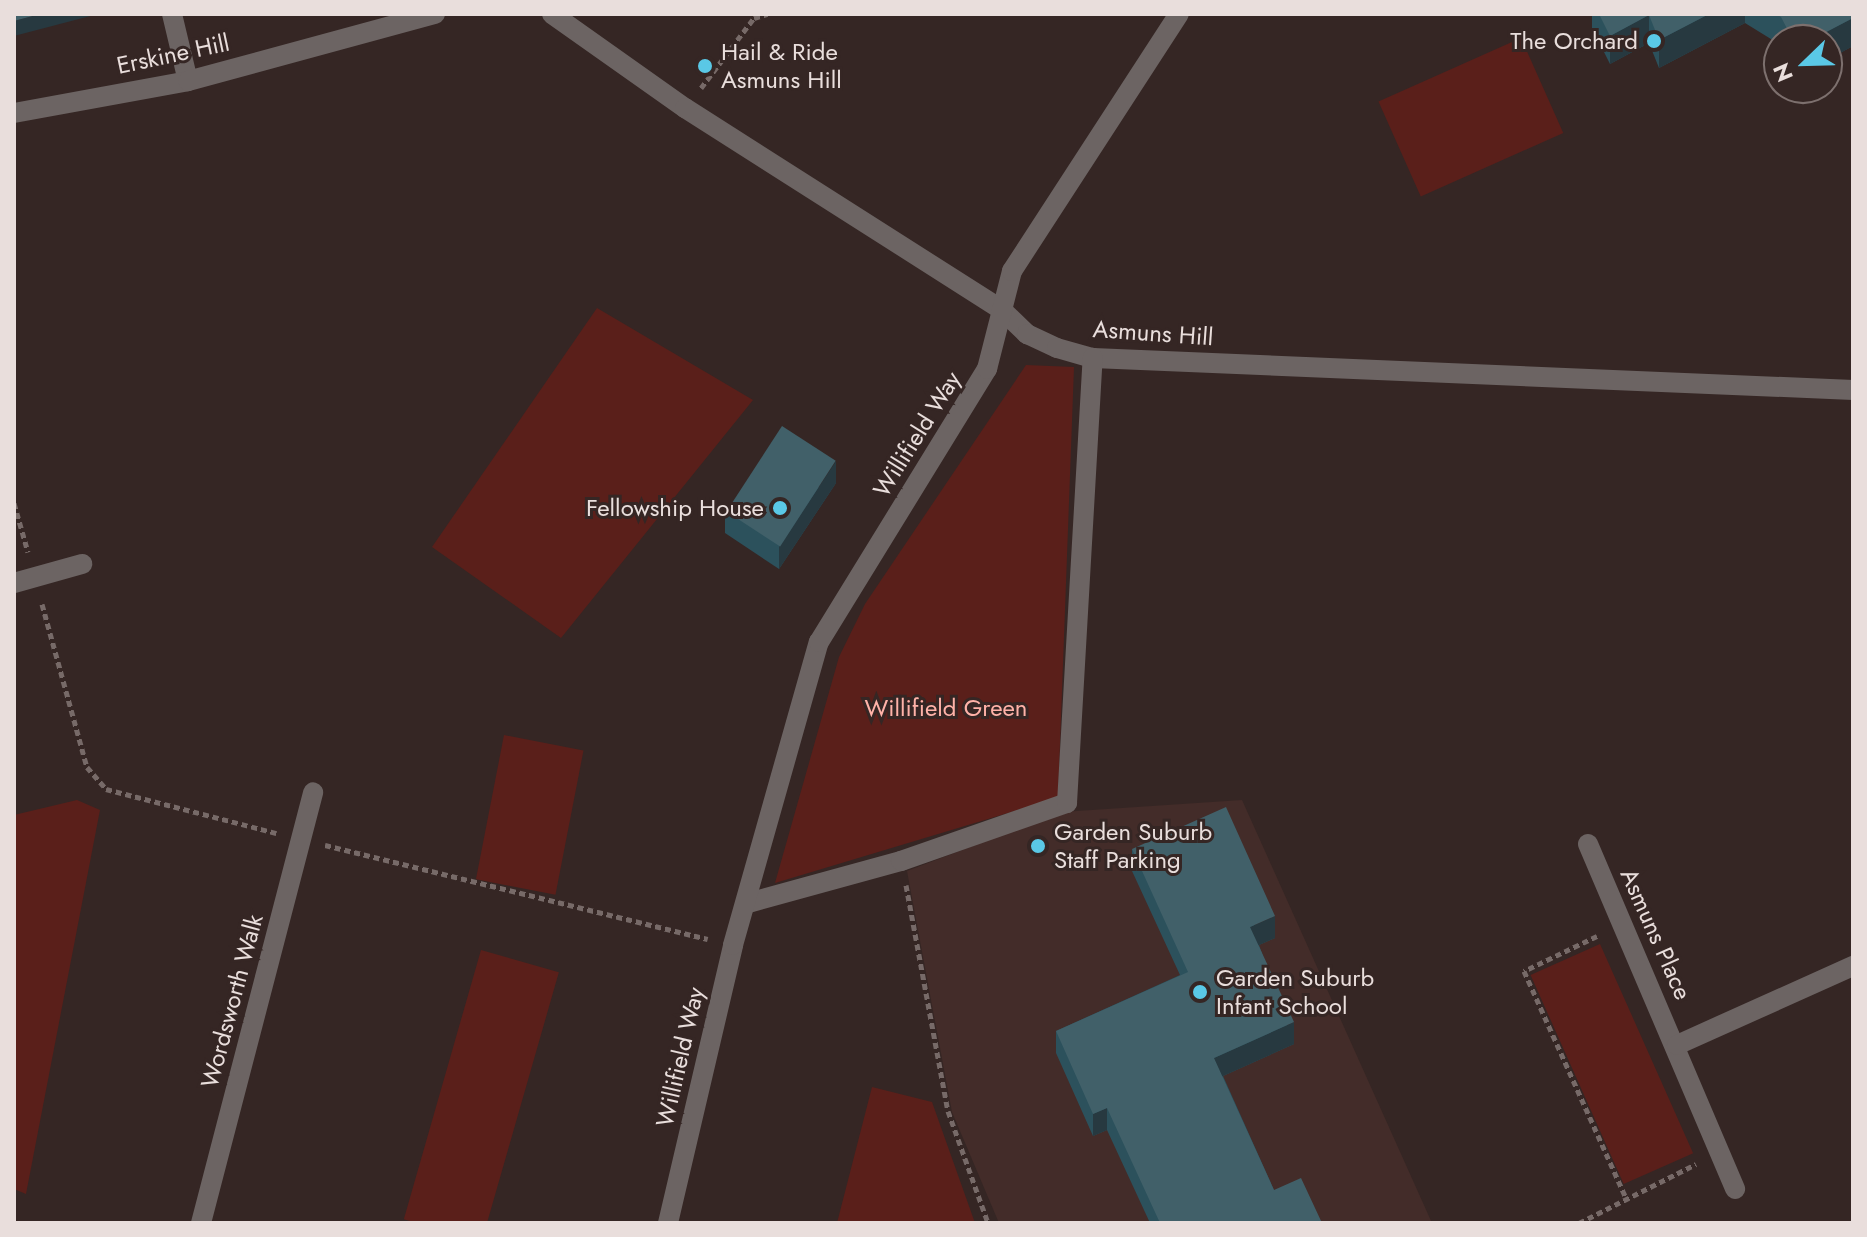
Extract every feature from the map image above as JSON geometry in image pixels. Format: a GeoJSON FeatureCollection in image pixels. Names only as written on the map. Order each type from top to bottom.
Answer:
{"type":"FeatureCollection","features":[{"type":"Feature","properties":{"kind":"street"},"geometry":{"type":"LineString","coordinates":[[172,14],[188,81]]}},
{"type":"Feature","properties":{"kind":"street","name":"Erskine Hill"},"geometry":{"type":"LineString","coordinates":[[14,113],[188,81],[435,14]]}},
{"type":"Feature","properties":{"kind":"street","name":"Asmuns Hill"},"geometry":{"type":"LineString","coordinates":[[552,14],[685,108],[1002,310],[1027,334],[1093,358],[1853,390]]}},
{"type":"Feature","properties":{"kind":"street","name":"Willifield Way"},"geometry":{"type":"LineString","coordinates":[[668,1223],[733,945],[748,903],[819,642],[987,369],[1012,271],[1179,14]]}},
{"type":"Feature","properties":{"kind":"street"},"geometry":{"type":"LineString","coordinates":[[748,903],[901,861],[1067,803],[1093,358]]}},
{"type":"Feature","properties":{"kind":"street"},"geometry":{"type":"LineString","coordinates":[[14,583],[82,564]]}},
{"type":"Feature","properties":{"kind":"street","name":"Wordsworth Walk"},"geometry":{"type":"LineString","coordinates":[[201,1223],[313,792]]}},
{"type":"Feature","properties":{"kind":"street","name":"Asmuns Place"},"geometry":{"type":"LineString","coordinates":[[1588,844],[1677,1045],[1735,1189]]}},
{"type":"Feature","properties":{"kind":"street"},"geometry":{"type":"LineString","coordinates":[[1677,1045],[1853,966]]}},
{"type":"Feature","properties":{"kind":"path"},"geometry":{"type":"LineString","coordinates":[[685,108],[754,18],[767,14]]}},
{"type":"Feature","properties":{"kind":"path"},"geometry":{"type":"LineString","coordinates":[[14,503],[87,767],[106,789],[733,945]]}},
{"type":"Feature","properties":{"kind":"path"},"geometry":{"type":"LineString","coordinates":[[901,861],[948,1111],[988,1223]]}},
{"type":"Feature","properties":{"kind":"path"},"geometry":{"type":"LineString","coordinates":[[1623,923],[1524,971],[1625,1196]]}},
{"type":"Feature","properties":{"kind":"path"},"geometry":{"type":"LineString","coordinates":[[1579,1223],[1625,1196],[1721,1153]]}},
{"type":"Feature","properties":{"kind":"shaded area"},"geometry":{"type":"Polygon","coordinates":[[[1242,800],[1432,1223],[999,1223],[952,1112],[907,871],[1062,812],[1242,800]]]}},
{"type":"Feature","properties":{"kind":"green space"},"geometry":{"type":"Polygon","coordinates":[[[1521,38],[1563,133],[1421,196],[1378,101],[1521,38]]]}},
{"type":"Feature","properties":{"kind":"green space"},"geometry":{"type":"Polygon","coordinates":[[[597,308],[753,400],[561,638],[432,547],[597,308]]]}},
{"type":"Feature","properties":{"kind":"green space","name":"Willifield Green"},"geometry":{"type":"Polygon","coordinates":[[[1026,365],[1074,367],[1058,798],[775,883],[839,657],[865,604],[1026,365]]]}},
{"type":"Feature","properties":{"kind":"green space"},"geometry":{"type":"Polygon","coordinates":[[[504,735],[584,750],[555,895],[476,879],[504,735]]]}},
{"type":"Feature","properties":{"kind":"green space"},"geometry":{"type":"Polygon","coordinates":[[[77,800],[100,810],[26,1194],[14,1189],[14,815],[77,800]]]}},
{"type":"Feature","properties":{"kind":"green space"},"geometry":{"type":"Polygon","coordinates":[[[1600,944],[1693,1153],[1624,1184],[1531,975],[1600,944]]]}},
{"type":"Feature","properties":{"kind":"green space"},"geometry":{"type":"Polygon","coordinates":[[[481,950],[559,972],[487,1223],[417,1223],[404,1219],[481,950]]]}},
{"type":"Feature","properties":{"kind":"green space"},"geometry":{"type":"Polygon","coordinates":[[[872,1087],[932,1102],[975,1223],[837,1223],[872,1087]]]}},
{"type":"Feature","properties":{"kind":"building"},"geometry":{"type":"Polygon","coordinates":[[[14,14],[40,14],[14,21],[14,14]]]}},
{"type":"Feature","properties":{"kind":"building"},"geometry":{"type":"Polygon","coordinates":[[[1599,14],[1709,14],[1659,40],[1649,15],[1610,36],[1599,14]]]}},
{"type":"Feature","properties":{"kind":"building"},"geometry":{"type":"Polygon","coordinates":[[[1776,14],[1853,14],[1853,18],[1842,24],[1785,24],[1776,14]]]}},
{"type":"Feature","properties":{"kind":"building","name":"Fellowship House"},"geometry":{"type":"Polygon","coordinates":[[[782,426],[836,461],[780,546],[726,512],[782,426]]]}},
{"type":"Feature","properties":{"kind":"building"},"geometry":{"type":"Polygon","coordinates":[[[1226,807],[1275,916],[1250,927],[1294,1022],[1214,1058],[1274,1190],[1301,1178],[1322,1223],[1160,1223],[1107,1108],[1093,1114],[1056,1031],[1188,972],[1132,849],[1226,807]]]}},
{"type":"Feature","properties":{"kind":"place","name":"The Orchard"},"geometry":{"type":"Point","coordinates":[1654,41]}},
{"type":"Feature","properties":{"kind":"place","name":"Hail & Ride Asmuns Hill"},"geometry":{"type":"Point","coordinates":[705,66]}},
{"type":"Feature","properties":{"kind":"place","name":"Fellowship House"},"geometry":{"type":"Point","coordinates":[780,508]}},
{"type":"Feature","properties":{"kind":"place","name":"Garden Suburb Staff Parking"},"geometry":{"type":"Point","coordinates":[1038,846]}},
{"type":"Feature","properties":{"kind":"place","name":"Garden Suburb Infant School"},"geometry":{"type":"Point","coordinates":[1200,992]}}]}
